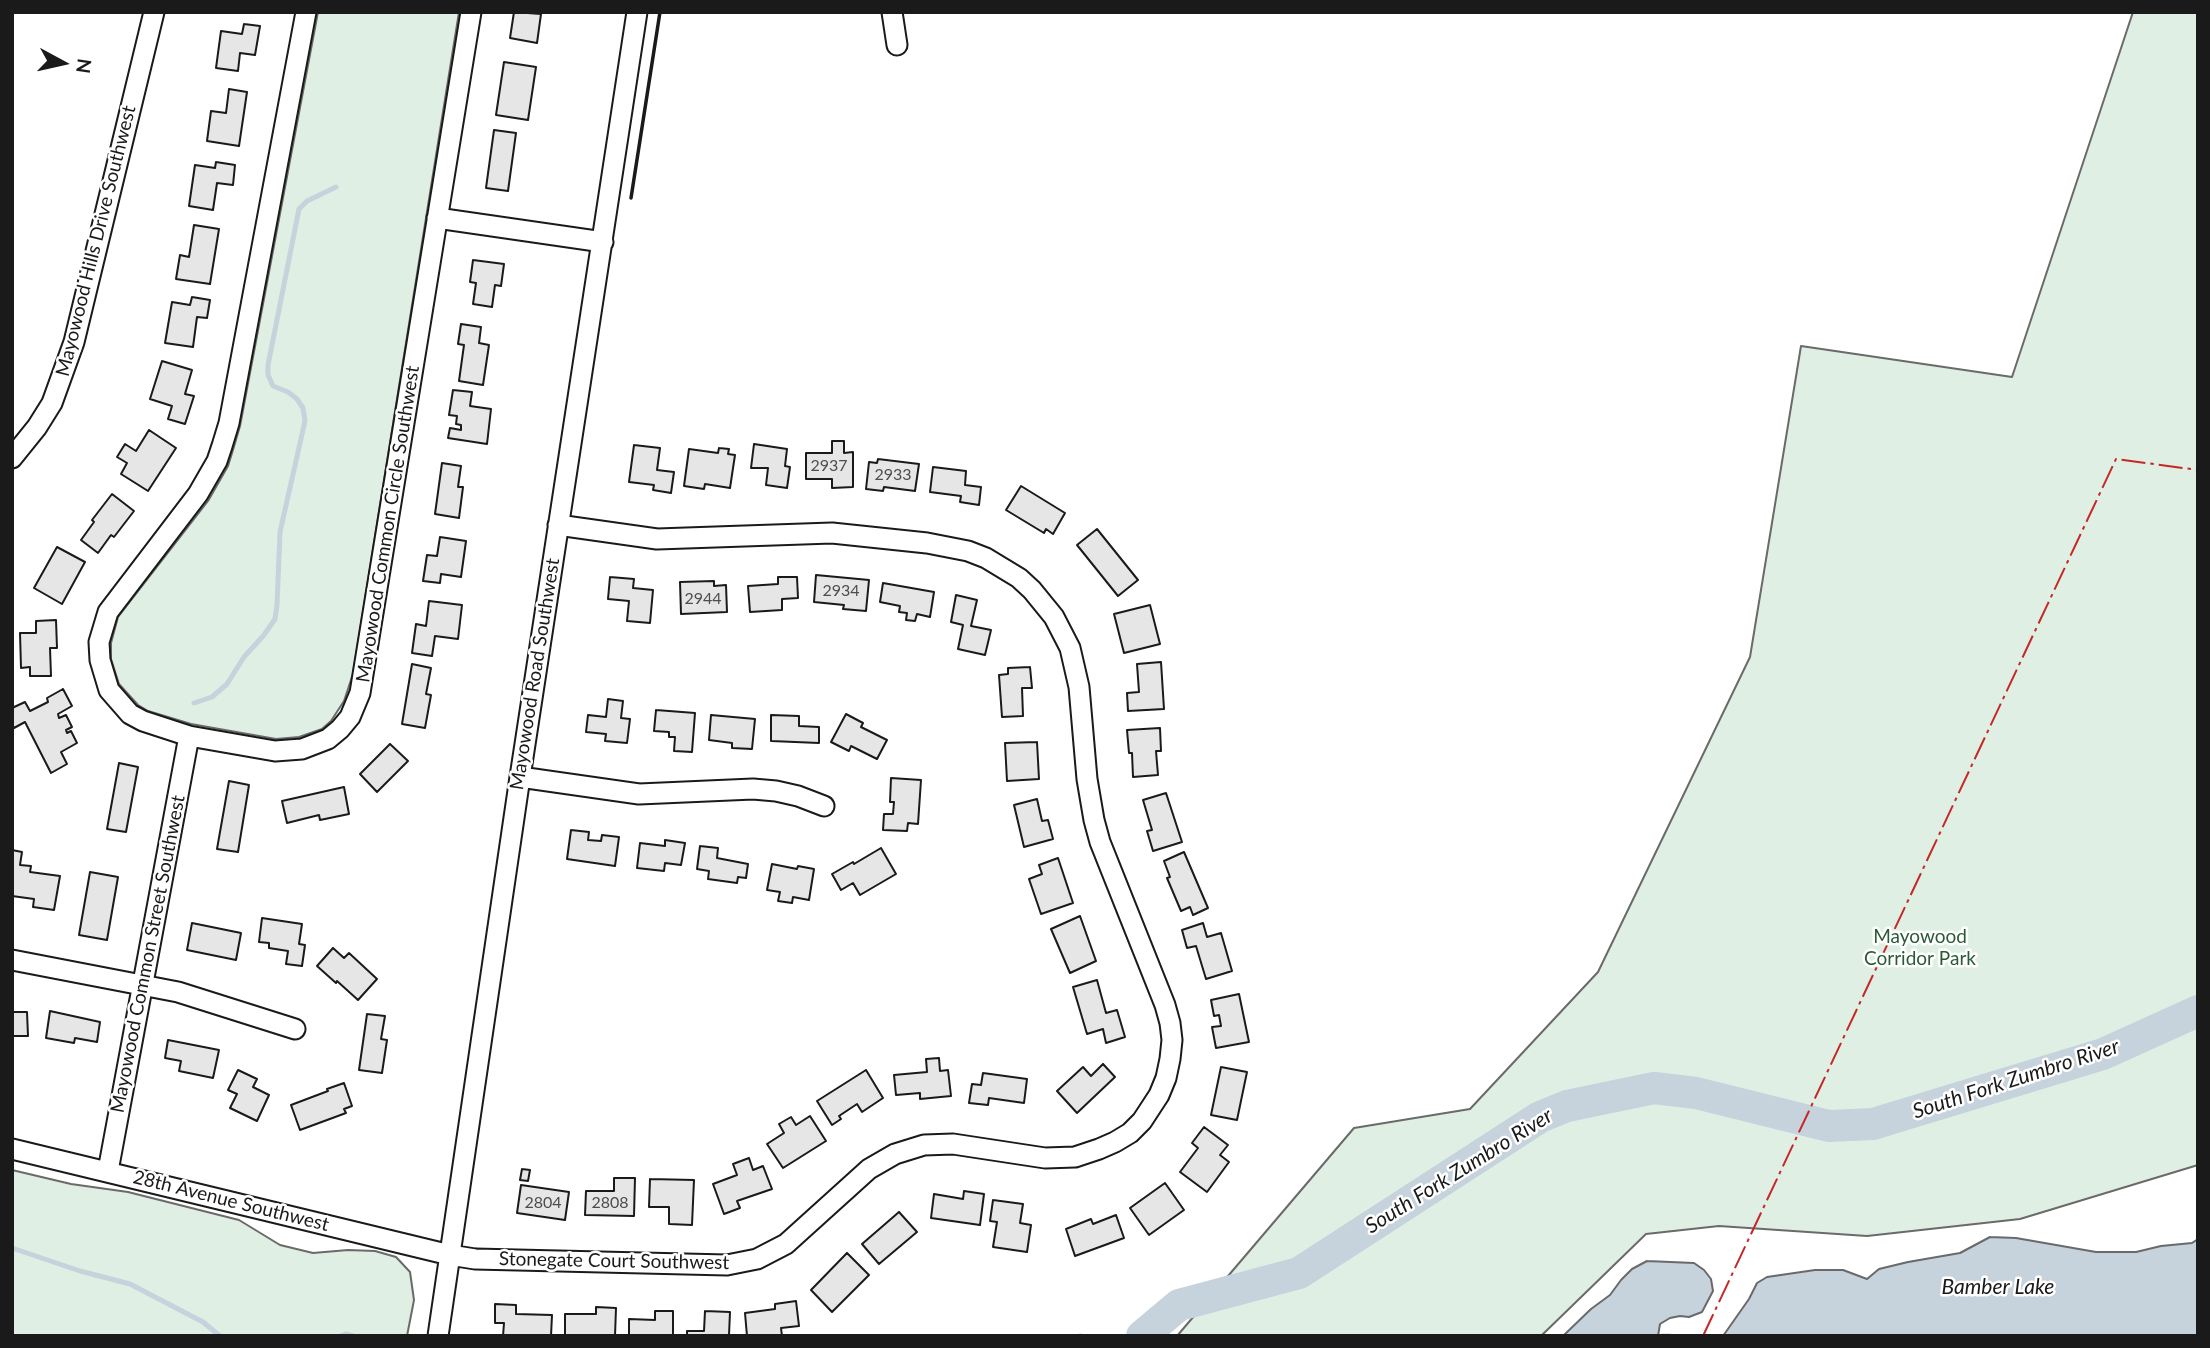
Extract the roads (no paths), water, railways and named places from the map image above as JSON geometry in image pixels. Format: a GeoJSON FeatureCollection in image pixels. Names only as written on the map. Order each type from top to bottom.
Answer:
{"type":"FeatureCollection","features":[{"type":"Feature","properties":{"kind":"street","name":"Mayowood Hills Drive Southwest"},"geometry":{"type":"LineString","coordinates":[[12,458],[37,427],[52,402],[74,342],[154,12]]}},
{"type":"Feature","properties":{"kind":"street","name":"Mayowood Common Circle Southwest"},"geometry":{"type":"LineString","coordinates":[[306,12],[229,424],[222,446],[217,461],[198,494],[108,612],[99,642],[100,660],[109,690],[130,714],[143,722],[189,736],[275,751],[302,749],[328,739],[340,729],[355,706],[367,663],[471,12]]}},
{"type":"Feature","properties":{"kind":"street","name":"Mayowood Road Southwest"},"geometry":{"type":"LineString","coordinates":[[438,1336],[637,12]]}},
{"type":"Feature","properties":{"kind":"street"},"geometry":{"type":"LineString","coordinates":[[892,12],[897,45]]}},
{"type":"Feature","properties":{"kind":"street"},"geometry":{"type":"LineString","coordinates":[[437,218],[603,242]]}},
{"type":"Feature","properties":{"kind":"street","name":"Stonegate Court Southwest"},"geometry":{"type":"LineString","coordinates":[[450,1255],[483,1259],[713,1265],[744,1263],[772,1253],[786,1244],[869,1169],[882,1160],[911,1149],[953,1143],[1061,1159],[1107,1146],[1130,1133],[1152,1108],[1159,1096],[1170,1059],[1172,1040],[1165,1005],[1094,821],[1087,779],[1076,666],[1054,617],[1019,578],[986,558],[927,542],[854,534],[799,533],[657,539],[558,525]]}},
{"type":"Feature","properties":{"kind":"street","name":"Mayowood Common Street Southwest"},"geometry":{"type":"LineString","coordinates":[[108,1171],[189,736]]}},
{"type":"Feature","properties":{"kind":"street"},"geometry":{"type":"LineString","coordinates":[[520,777],[639,794],[753,789],[776,791],[824,806]]}},
{"type":"Feature","properties":{"kind":"street"},"geometry":{"type":"LineString","coordinates":[[12,960],[142,984],[212,1001],[295,1029]]}},
{"type":"Feature","properties":{"kind":"street","name":"28th Avenue Southwest"},"geometry":{"type":"LineString","coordinates":[[12,1149],[450,1255]]}},
{"type":"Feature","properties":{"kind":"water","name":"Bamber Lake"},"geometry":{"type":"Polygon","coordinates":[[[1990,1237],[2016,1238],[2096,1252],[2136,1252],[2192,1243],[2198,1239],[2198,1336],[1723,1336],[1757,1283],[1767,1277],[1815,1270],[1843,1270],[1867,1279],[1879,1269],[1960,1253],[1990,1237]]]}},
{"type":"Feature","properties":{"kind":"water"},"geometry":{"type":"Polygon","coordinates":[[[1647,1261],[1694,1263],[1704,1270],[1711,1279],[1713,1291],[1702,1312],[1689,1317],[1670,1318],[1660,1324],[1658,1336],[1563,1336],[1610,1295],[1632,1269],[1647,1261]]]}},
{"type":"Feature","properties":{"kind":"waterway"},"geometry":{"type":"LineString","coordinates":[[194,703],[212,697],[227,684],[244,657],[275,619],[280,532],[305,421],[303,408],[297,399],[273,386],[268,375],[268,365],[299,209],[307,201],[336,187]]}},
{"type":"Feature","properties":{"kind":"waterway","name":"South Fork Zumbro River"},"geometry":{"type":"LineString","coordinates":[[1142,1336],[1179,1305],[1299,1273],[1540,1117],[1567,1106],[1654,1088],[1696,1093],[1829,1126],[1873,1124],[2103,1054],[2198,1011]]}},
{"type":"Feature","properties":{"kind":"waterway"},"geometry":{"type":"LineString","coordinates":[[12,1248],[80,1271],[130,1284],[203,1322],[220,1336]]}},
{"type":"Feature","properties":{"kind":"waterway"},"geometry":{"type":"LineString","coordinates":[[340,1336],[353,1336]]}},
{"type":"Feature","properties":{"kind":"waterway"},"geometry":{"type":"LineString","coordinates":[[1662,1336],[1670,1336]]}},
{"type":"Feature","properties":{"kind":"park label","name":"Mayowood Corridor Park"},"geometry":{"type":"Point","coordinates":[1920,948]}}]}
